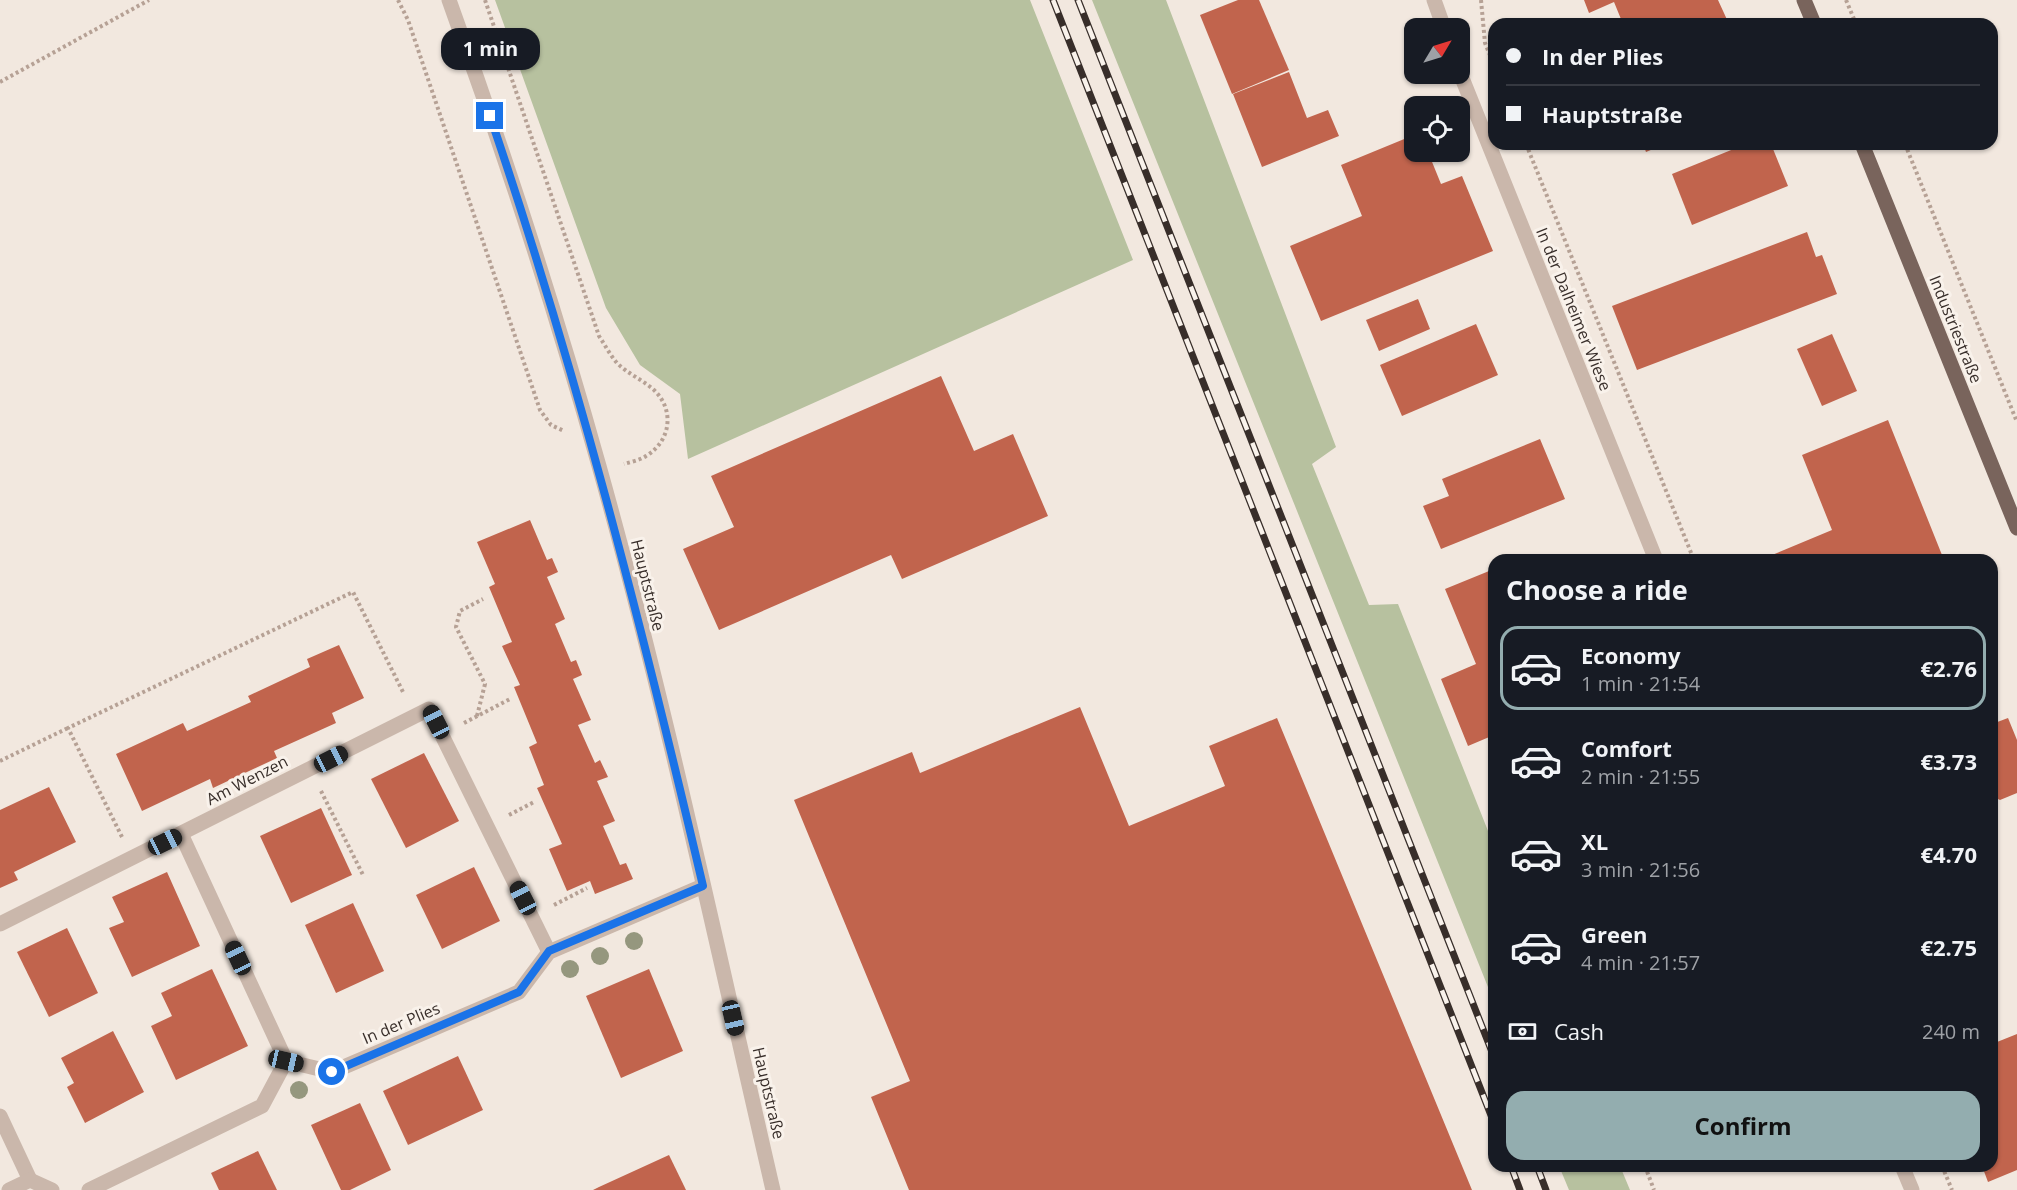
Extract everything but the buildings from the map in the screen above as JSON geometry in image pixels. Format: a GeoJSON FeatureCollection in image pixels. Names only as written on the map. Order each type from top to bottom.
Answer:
{"type":"FeatureCollection","features":[{"type":"Feature","properties":{"kind":"main road"},"geometry":{"type":"LineString","coordinates":[[1804,0],[1812,18]]}},
{"type":"Feature","properties":{"kind":"main road","name":"Industriestraße"},"geometry":{"type":"LineString","coordinates":[[1864,150],[2017,528]]}},
{"type":"Feature","properties":{"kind":"street","name":"Hauptstraße"},"geometry":{"type":"LineString","coordinates":[[449,0],[534,244],[600,470],[657,689],[773,1190]]}},
{"type":"Feature","properties":{"kind":"street"},"geometry":{"type":"LineString","coordinates":[[1434,0],[1440,18]]}},
{"type":"Feature","properties":{"kind":"street","name":"In der Dalheimer Wiese"},"geometry":{"type":"LineString","coordinates":[[1464,84],[1488,143]]}},
{"type":"Feature","properties":{"kind":"street","name":"In der Dalheimer Wiese"},"geometry":{"type":"LineString","coordinates":[[1491,150],[1654,554]]}},
{"type":"Feature","properties":{"kind":"street"},"geometry":{"type":"LineString","coordinates":[[415,717],[429,709],[549,951],[703,886]]}},
{"type":"Feature","properties":{"kind":"street","name":"Am Wenzen"},"geometry":{"type":"LineString","coordinates":[[0,924],[415,717]]}},
{"type":"Feature","properties":{"kind":"street"},"geometry":{"type":"LineString","coordinates":[[89,1190],[262,1106],[286,1061],[181,834]]}},
{"type":"Feature","properties":{"kind":"street","name":"In der Plies"},"geometry":{"type":"LineString","coordinates":[[286,1061],[332,1072],[519,992],[549,951]]}},
{"type":"Feature","properties":{"kind":"street"},"geometry":{"type":"LineString","coordinates":[[0,1116],[30,1180],[52,1190]]}},
{"type":"Feature","properties":{"kind":"street"},"geometry":{"type":"LineString","coordinates":[[1904,1172],[1912,1190]]}},
{"type":"Feature","properties":{"kind":"street"},"geometry":{"type":"LineString","coordinates":[[9,1190],[30,1180]]}},
{"type":"Feature","properties":{"kind":"path"},"geometry":{"type":"LineString","coordinates":[[0,82],[149,0]]}},
{"type":"Feature","properties":{"kind":"path"},"geometry":{"type":"LineString","coordinates":[[398,0],[408,20],[540,410],[551,425],[564,432],[587,424]]}},
{"type":"Feature","properties":{"kind":"path"},"geometry":{"type":"LineString","coordinates":[[485,0],[599,336],[618,364],[653,389],[665,402],[669,417],[667,432],[659,446],[646,457],[600,470]]}},
{"type":"Feature","properties":{"kind":"path"},"geometry":{"type":"LineString","coordinates":[[1480,0],[1485,43],[1488,50]]}},
{"type":"Feature","properties":{"kind":"path"},"geometry":{"type":"LineString","coordinates":[[1846,0],[1854,18]]}},
{"type":"Feature","properties":{"kind":"path"},"geometry":{"type":"LineString","coordinates":[[1528,150],[1692,554]]}},
{"type":"Feature","properties":{"kind":"path"},"geometry":{"type":"LineString","coordinates":[[1907,150],[2017,422]]}},
{"type":"Feature","properties":{"kind":"path"},"geometry":{"type":"LineString","coordinates":[[0,761],[353,592],[415,717]]}},
{"type":"Feature","properties":{"kind":"path"},"geometry":{"type":"LineString","coordinates":[[477,716],[485,684],[456,627],[460,611],[483,599]]}},
{"type":"Feature","properties":{"kind":"path"},"geometry":{"type":"LineString","coordinates":[[442,734],[510,699]]}},
{"type":"Feature","properties":{"kind":"path"},"geometry":{"type":"LineString","coordinates":[[68,728],[133,858]]}},
{"type":"Feature","properties":{"kind":"path"},"geometry":{"type":"LineString","coordinates":[[310,769],[363,875]]}},
{"type":"Feature","properties":{"kind":"path"},"geometry":{"type":"LineString","coordinates":[[531,916],[587,888]]}},
{"type":"Feature","properties":{"kind":"path"},"geometry":{"type":"LineString","coordinates":[[1647,1172],[1654,1190]]}},
{"type":"Feature","properties":{"kind":"path"},"geometry":{"type":"LineString","coordinates":[[1944,1172],[1952,1190]]}},
{"type":"Feature","properties":{"kind":"green space"},"geometry":{"type":"Polygon","coordinates":[[[495,0],[1030,0],[1133,260],[688,459],[680,394],[640,365],[606,308],[495,0]]]}},
{"type":"Feature","properties":{"kind":"green space"},"geometry":{"type":"Polygon","coordinates":[[[1092,0],[1166,0],[1336,447],[1312,464],[1369,605],[1398,604],[1488,831],[1488,987],[1092,0]]]}},
{"type":"Feature","properties":{"kind":"green space"},"geometry":{"type":"Polygon","coordinates":[[[1562,1172],[1622,1172],[1630,1190],[1569,1190],[1562,1172]]]}},
{"type":"Feature","properties":{"kind":"railway"},"geometry":{"type":"LineString","coordinates":[[1053,0],[1488,1108]]}},
{"type":"Feature","properties":{"kind":"railway"},"geometry":{"type":"LineString","coordinates":[[1078,0],[1488,1042]]}},
{"type":"Feature","properties":{"kind":"railway"},"geometry":{"type":"LineString","coordinates":[[1513,1172],[1520,1190]]}},
{"type":"Feature","properties":{"kind":"railway"},"geometry":{"type":"LineString","coordinates":[[1539,1172],[1546,1190]]}},
{"type":"Feature","properties":{"kind":"route"},"geometry":{"type":"LineString","coordinates":[[332,1072],[519,992],[549,951],[703,886],[660,701],[600,470],[540,262],[490,116]]}}]}
